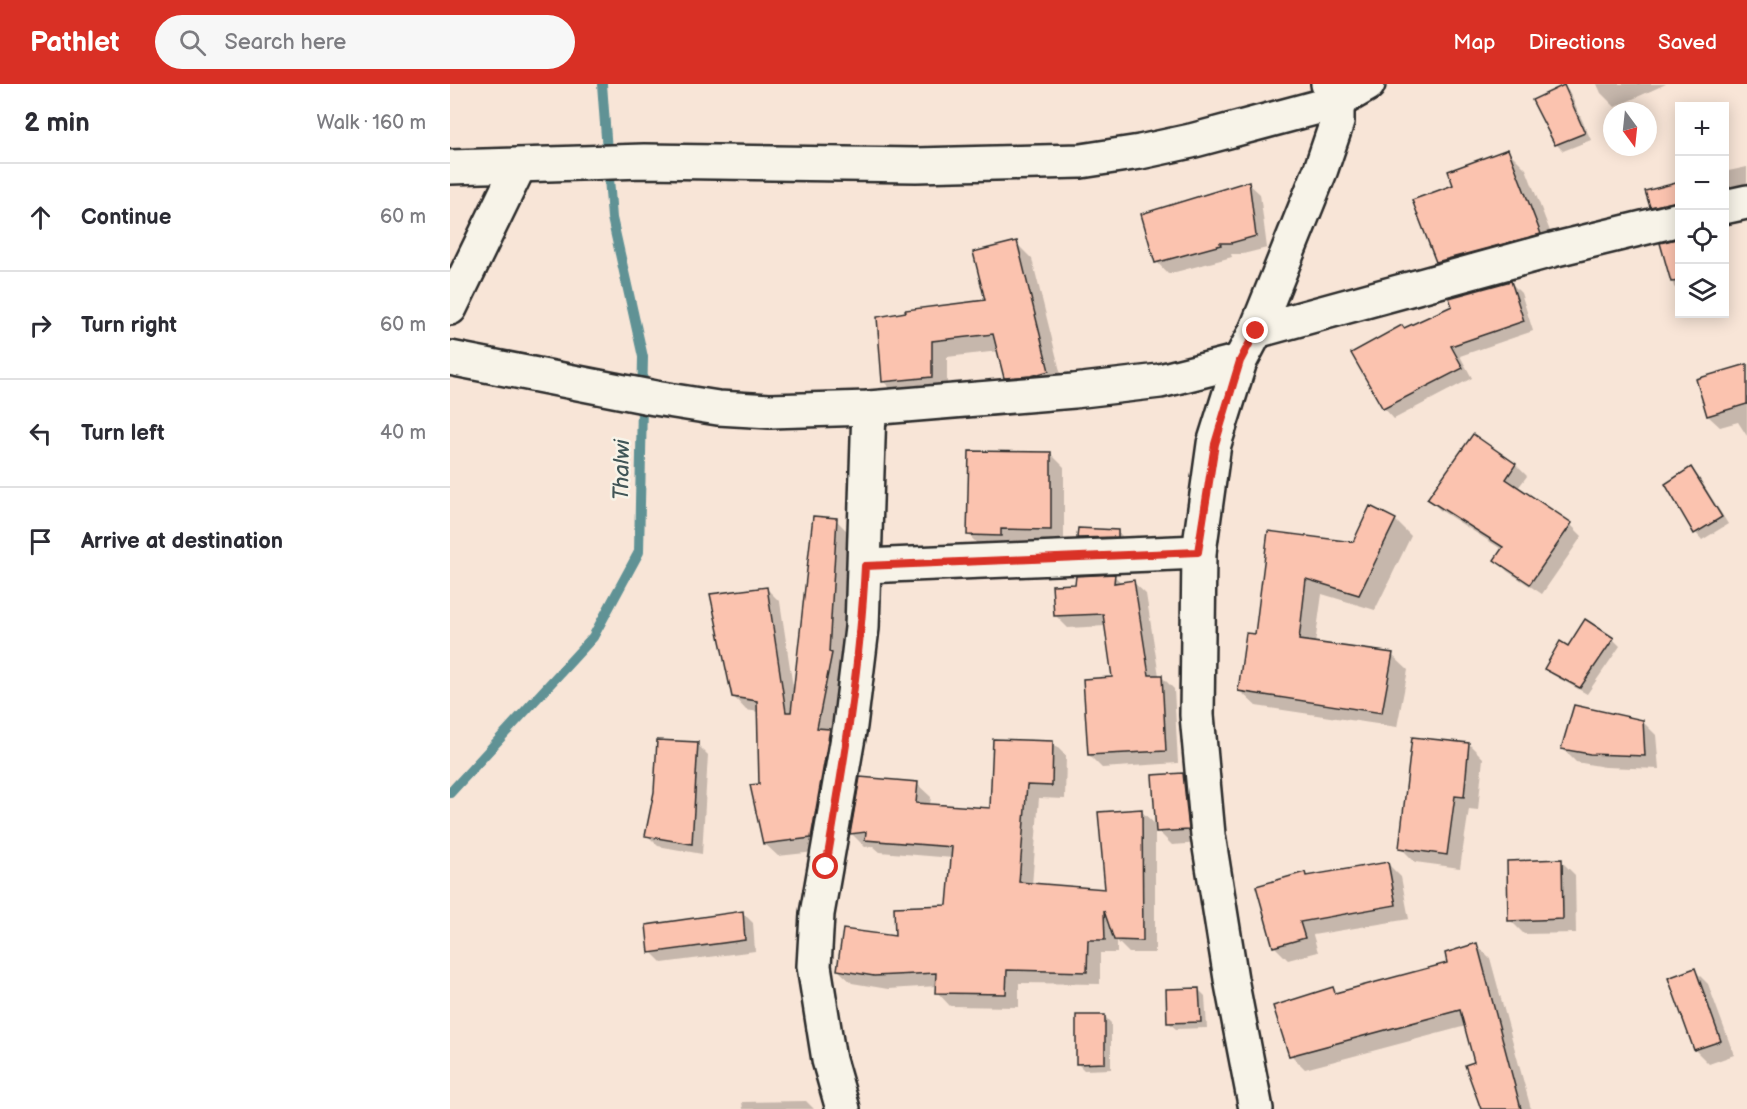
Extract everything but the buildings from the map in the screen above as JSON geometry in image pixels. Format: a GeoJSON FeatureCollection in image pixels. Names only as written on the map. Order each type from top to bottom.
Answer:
{"type":"FeatureCollection","features":[{"type":"Feature","properties":{"kind":"street"},"geometry":{"type":"LineString","coordinates":[[450,167],[644,161],[916,165],[1081,161],[1191,141],[1332,93],[1368,84]]}},
{"type":"Feature","properties":{"kind":"street"},"geometry":{"type":"LineString","coordinates":[[1256,1109],[1231,979],[1208,835],[1197,715],[1198,552],[1215,444],[1240,361],[1256,331],[1321,169],[1336,122],[1332,93]]}},
{"type":"Feature","properties":{"kind":"street"},"geometry":{"type":"LineString","coordinates":[[450,308],[519,166]]}},
{"type":"Feature","properties":{"kind":"street"},"geometry":{"type":"LineString","coordinates":[[1729,206],[1747,202]]}},
{"type":"Feature","properties":{"kind":"street"},"geometry":{"type":"LineString","coordinates":[[1256,331],[1540,253],[1675,220]]}},
{"type":"Feature","properties":{"kind":"street"},"geometry":{"type":"LineString","coordinates":[[450,358],[655,398],[718,408],[770,411],[868,408],[1074,391],[1160,381],[1240,361]]}},
{"type":"Feature","properties":{"kind":"street"},"geometry":{"type":"LineString","coordinates":[[843,1109],[829,1060],[814,966],[817,914],[850,726],[862,628],[868,408]]}},
{"type":"Feature","properties":{"kind":"street"},"geometry":{"type":"LineString","coordinates":[[865,566],[1198,552]]}},
{"type":"Feature","properties":{"kind":"waterway","name":"Thalwi"},"geometry":{"type":"LineString","coordinates":[[450,793],[593,637],[639,552],[643,357],[612,218],[602,84]]}},
{"type":"Feature","properties":{"kind":"route"},"geometry":{"type":"LineString","coordinates":[[826,867],[850,726],[862,628],[865,566],[1198,552],[1215,444],[1240,361],[1256,331]]}}]}
